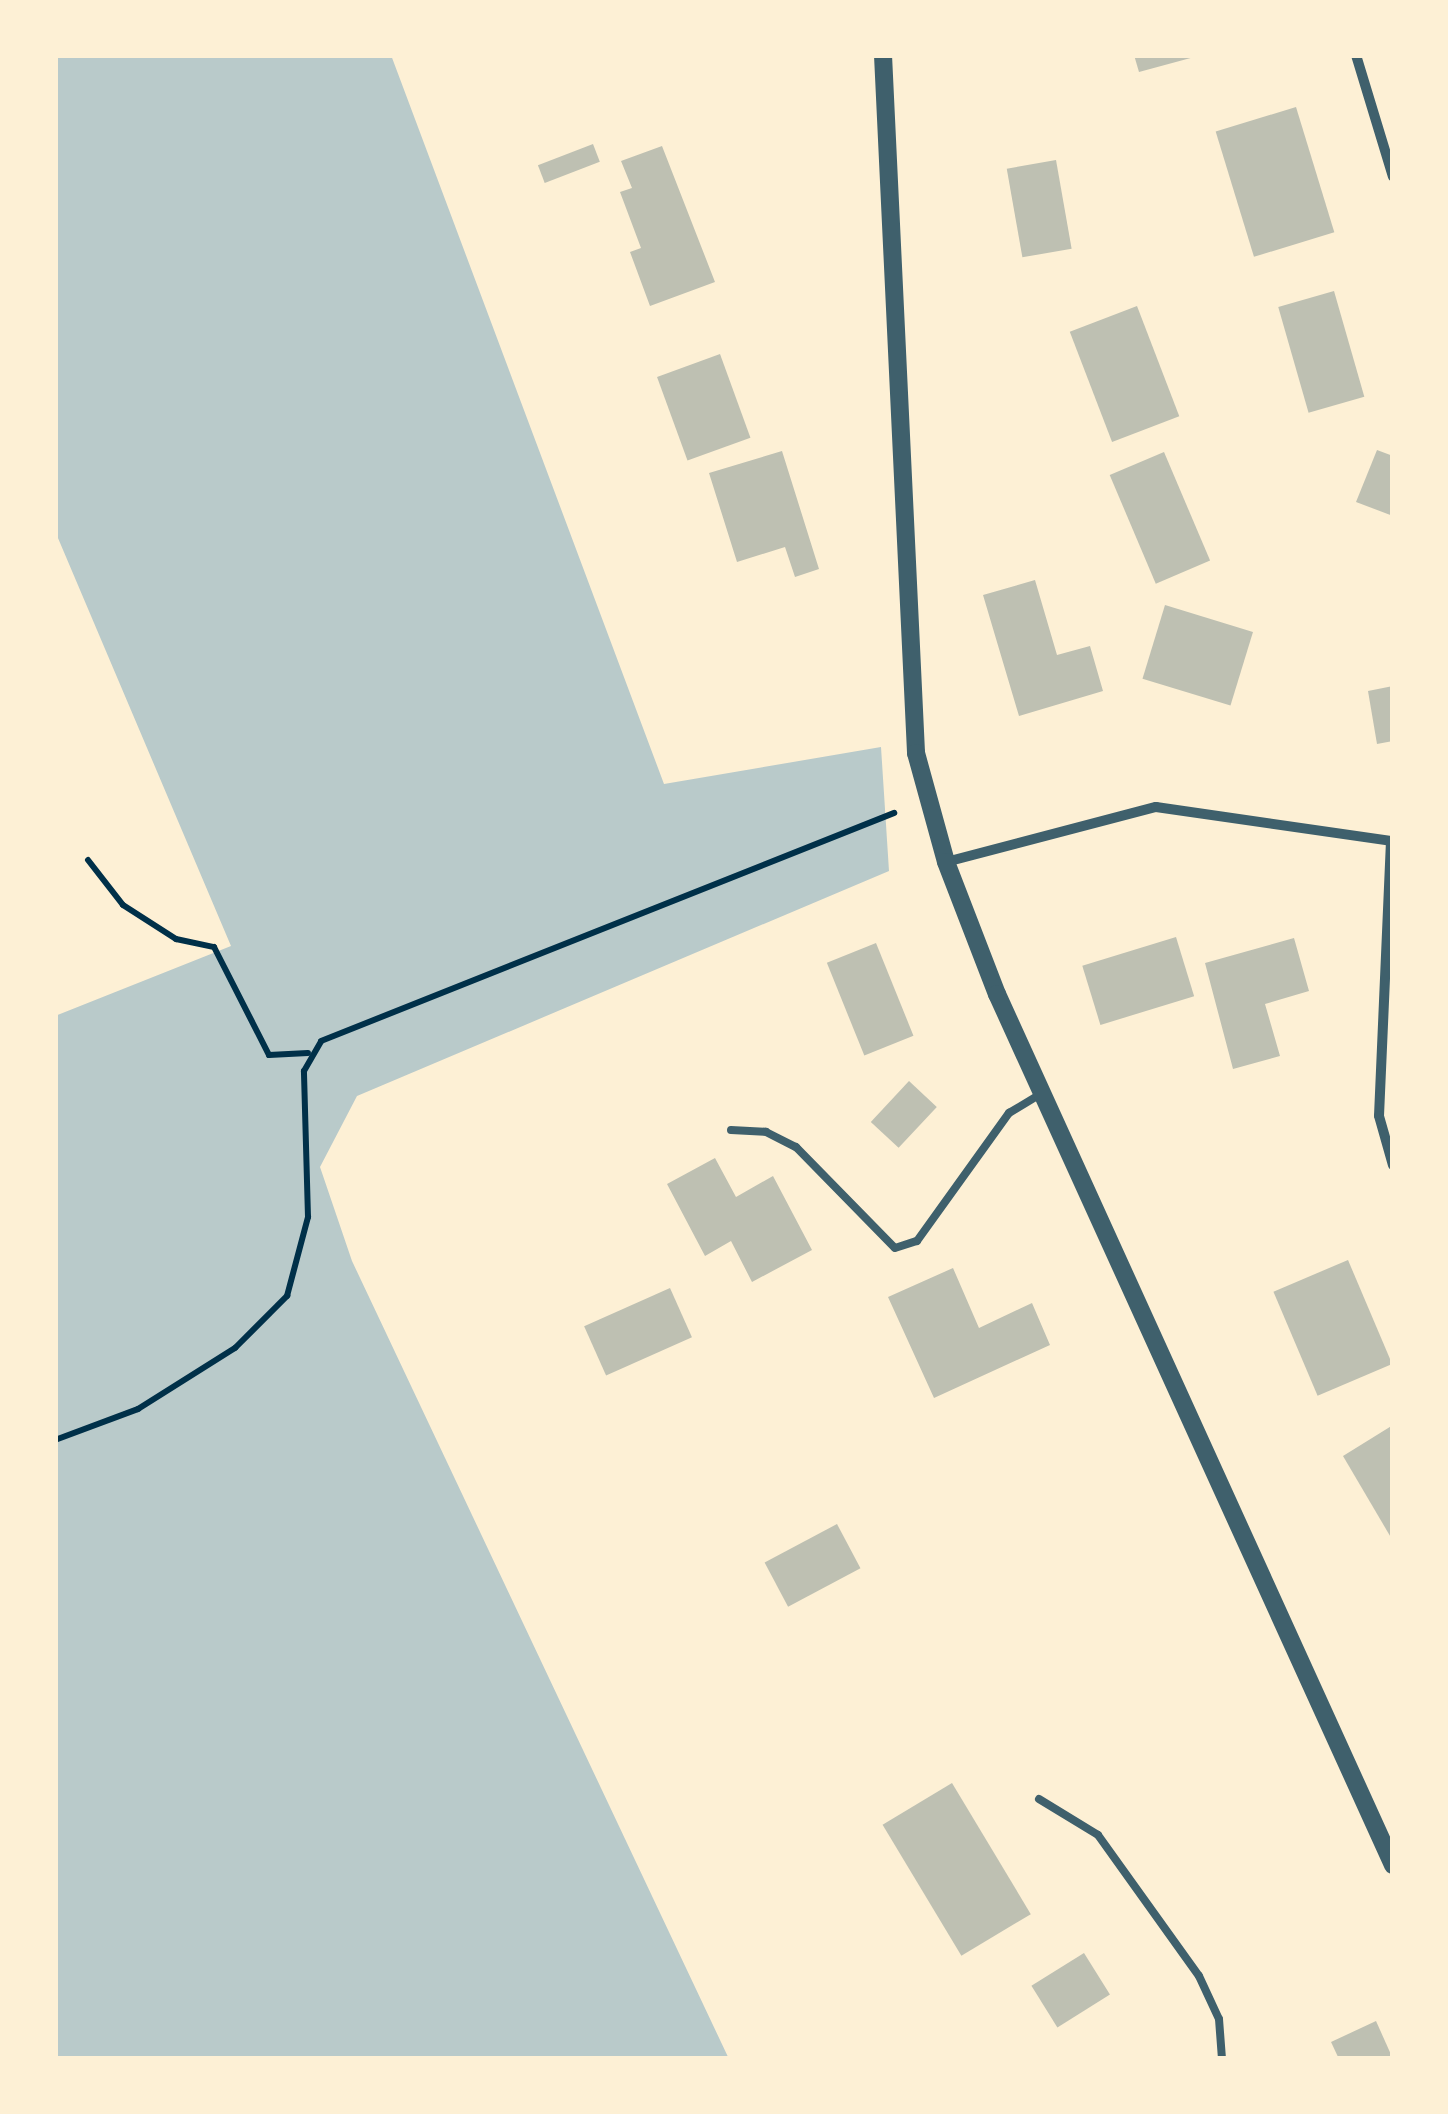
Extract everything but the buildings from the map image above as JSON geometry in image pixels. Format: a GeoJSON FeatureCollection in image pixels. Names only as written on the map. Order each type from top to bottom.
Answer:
{"type":"FeatureCollection","features":[{"type":"Feature","properties":{"kind":"street"},"geometry":{"type":"LineString","coordinates":[[883,55],[916,753],[946,862],[1042,1093],[1393,1865]]}},
{"type":"Feature","properties":{"kind":"street"},"geometry":{"type":"LineString","coordinates":[[1356,55],[1393,177]]}},
{"type":"Feature","properties":{"kind":"street"},"geometry":{"type":"LineString","coordinates":[[946,862],[1156,806],[1392,841],[1378,1116],[1393,1165]]}},
{"type":"Feature","properties":{"kind":"lane"},"geometry":{"type":"LineString","coordinates":[[731,1130],[796,1147],[895,1248],[917,1241],[1008,1113],[1042,1093]]}},
{"type":"Feature","properties":{"kind":"lane"},"geometry":{"type":"LineString","coordinates":[[1039,1799],[1098,1835],[1198,1976],[1219,2019],[1222,2059]]}},
{"type":"Feature","properties":{"kind":"path"},"geometry":{"type":"LineString","coordinates":[[88,860],[122,905],[176,939],[214,947],[269,1055],[308,1053],[359,1018],[894,813]]}},
{"type":"Feature","properties":{"kind":"path"},"geometry":{"type":"LineString","coordinates":[[55,1440],[138,1409],[235,1348],[287,1296],[308,1217],[308,1053]]}},
{"type":"Feature","properties":{"kind":"shaded area"},"geometry":{"type":"Polygon","coordinates":[[[55,55],[391,55],[664,784],[881,747],[889,871],[357,1096],[320,1167],[352,1261],[729,2059],[55,2059],[55,1016],[231,946],[55,531],[55,55]]]}}]}
